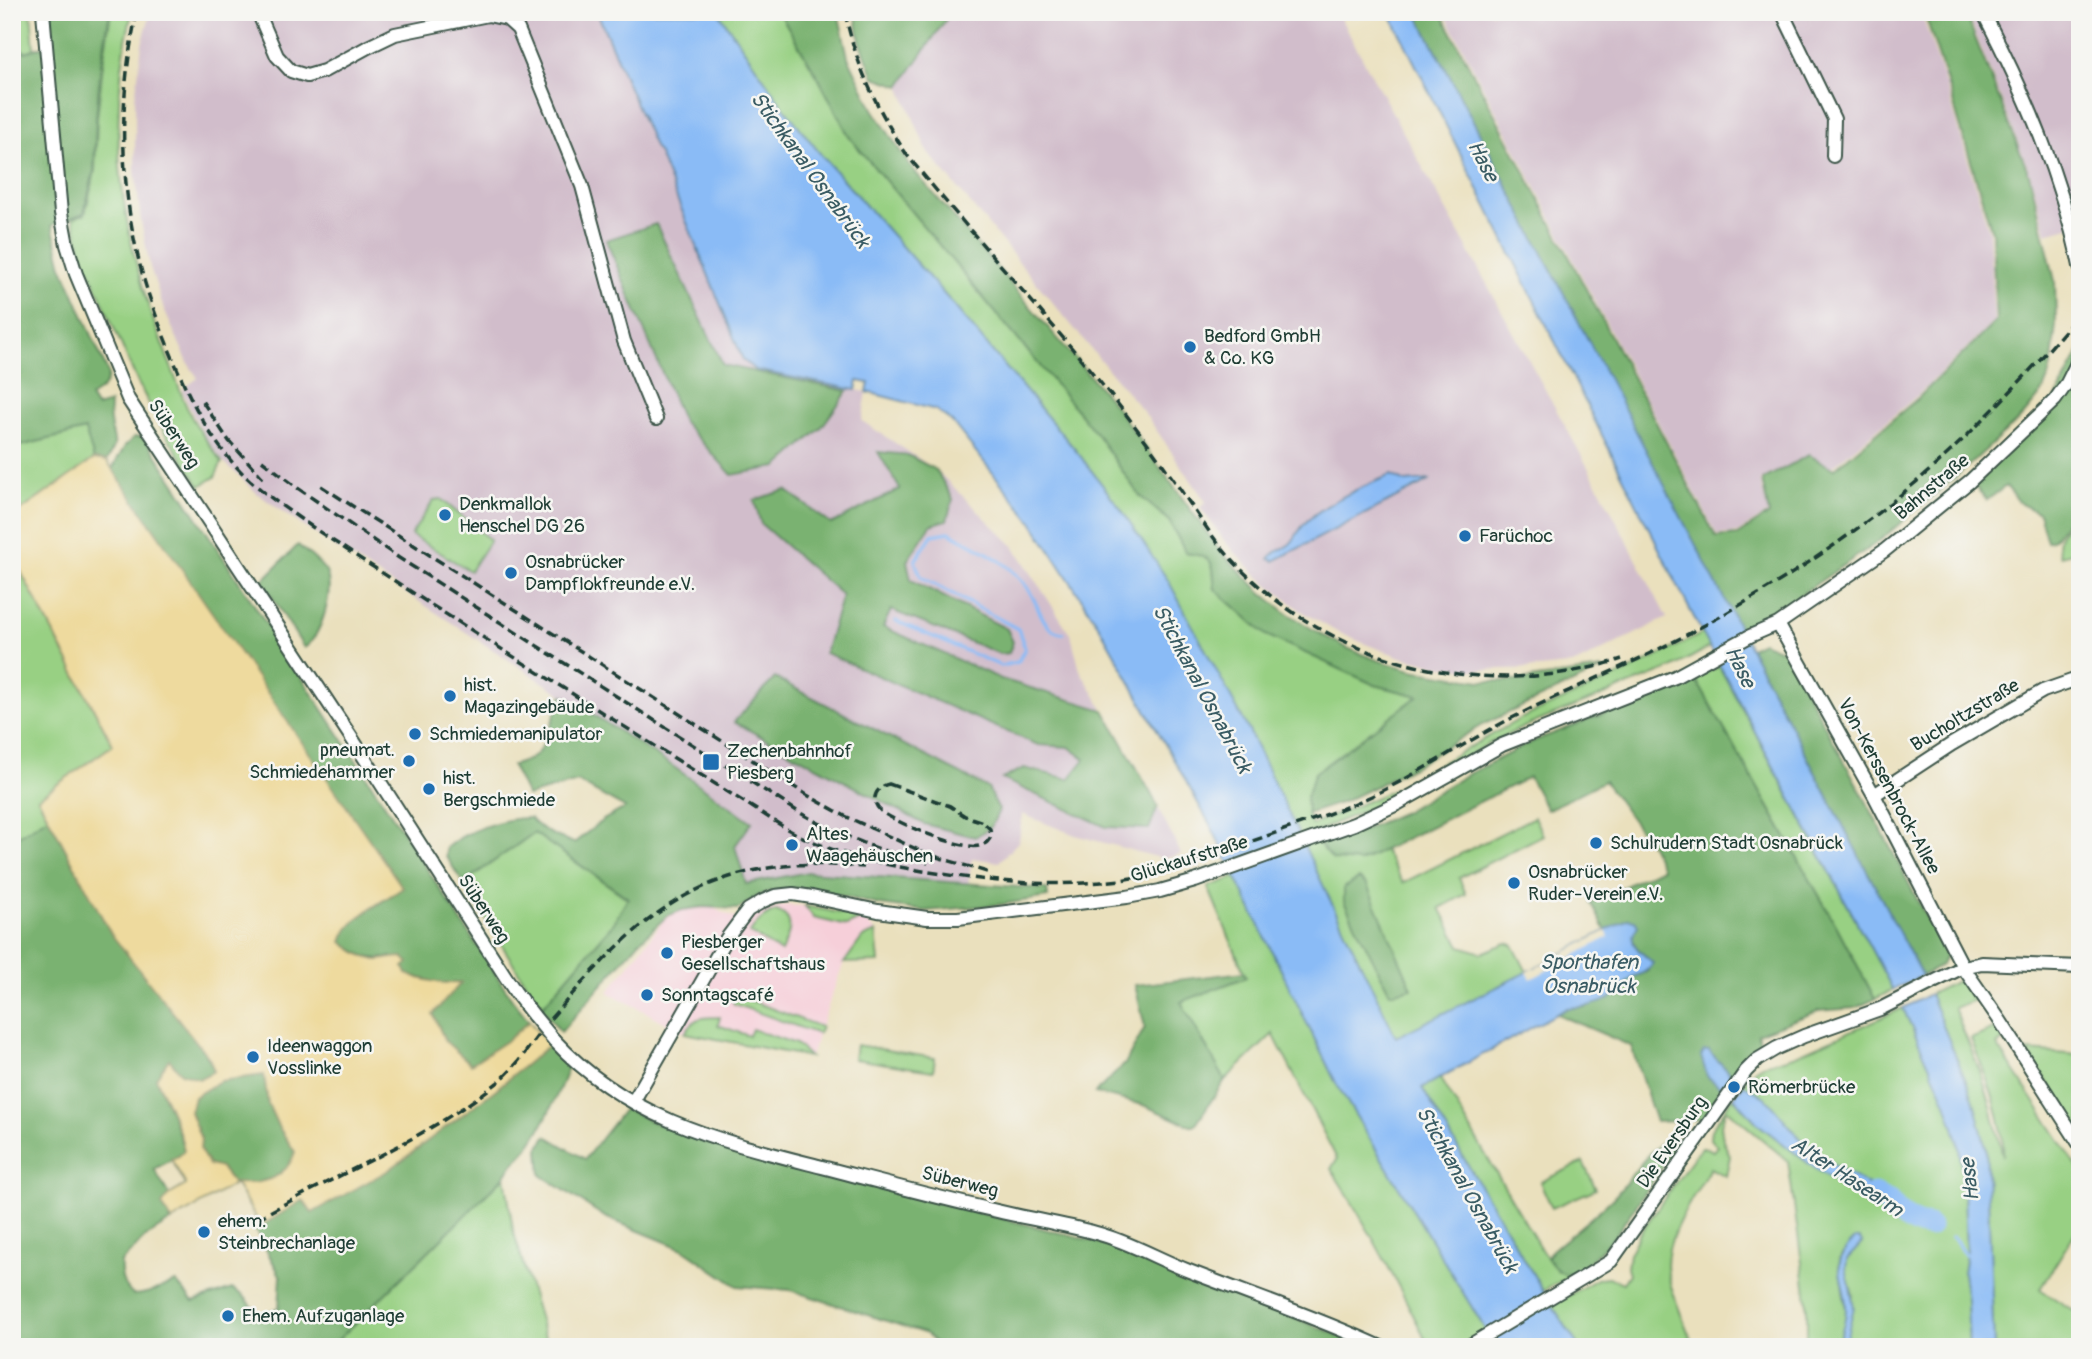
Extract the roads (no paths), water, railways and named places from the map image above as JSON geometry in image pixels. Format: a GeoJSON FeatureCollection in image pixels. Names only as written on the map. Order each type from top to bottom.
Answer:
{"type":"FeatureCollection","features":[{"type":"Feature","properties":{"kind":"street","name":"Süberweg"},"geometry":{"type":"LineString","coordinates":[[43,12],[61,213],[67,245],[76,274],[128,399],[516,993],[554,1040],[578,1064],[605,1085],[662,1119],[726,1142],[925,1194],[1098,1233],[1381,1347]]}},
{"type":"Feature","properties":{"kind":"street"},"geometry":{"type":"LineString","coordinates":[[258,12],[277,56],[291,71],[307,76],[324,71],[395,34],[488,15],[507,19],[518,29],[582,186],[624,341],[656,419]]}},
{"type":"Feature","properties":{"kind":"street"},"geometry":{"type":"LineString","coordinates":[[1782,12],[1834,119],[1833,156]]}},
{"type":"Feature","properties":{"kind":"street"},"geometry":{"type":"LineString","coordinates":[[1983,12],[2035,122],[2059,188],[2080,265]]}},
{"type":"Feature","properties":{"kind":"street","name":"Bahnstraße"},"geometry":{"type":"LineString","coordinates":[[1778,624],[1884,551],[1970,481],[2055,400],[2076,365],[2080,350]]}},
{"type":"Feature","properties":{"kind":"street","name":"Glückaufstraße"},"geometry":{"type":"LineString","coordinates":[[633,1102],[727,938],[748,910],[775,896],[793,894],[878,911],[927,918],[958,918],[1160,891],[1327,834],[1397,804],[1502,746],[1675,677],[1778,624]]}},
{"type":"Feature","properties":{"kind":"street","name":"Von-Kerssenbrock-Allee"},"geometry":{"type":"LineString","coordinates":[[1778,624],[1874,795],[1963,967]]}},
{"type":"Feature","properties":{"kind":"street","name":"Bucholtzstraße"},"geometry":{"type":"LineString","coordinates":[[1874,795],[1952,744],[2043,691],[2080,678]]}},
{"type":"Feature","properties":{"kind":"street","name":"Die Eversburg"},"geometry":{"type":"LineString","coordinates":[[1467,1347],[1611,1261],[1746,1070],[1757,1060],[1804,1036],[1880,1009],[1963,967],[1982,963],[2080,967]]}},
{"type":"Feature","properties":{"kind":"street"},"geometry":{"type":"LineString","coordinates":[[1963,967],[2080,1145]]}},
{"type":"Feature","properties":{"kind":"water"},"geometry":{"type":"Polygon","coordinates":[[[597,12],[718,12],[782,105],[822,156],[950,301],[1077,452],[1123,512],[1169,582],[1249,731],[1396,1037],[1628,919],[1635,920],[1638,926],[1633,942],[1653,963],[1646,971],[1629,981],[1610,998],[1592,1005],[1567,1008],[1422,1088],[1579,1347],[1496,1347],[1336,1083],[1212,828],[1099,626],[1032,522],[952,422],[936,410],[867,392],[869,383],[858,381],[856,390],[755,370],[743,360],[597,12]]]}},
{"type":"Feature","properties":{"kind":"water","name":"Hase"},"geometry":{"type":"Polygon","coordinates":[[[1389,12],[1416,12],[1922,976],[1893,990],[1689,608],[1389,12]]]}},
{"type":"Feature","properties":{"kind":"water"},"geometry":{"type":"Polygon","coordinates":[[[1391,475],[1406,482],[1431,480],[1274,561],[1269,559],[1291,543],[1305,523],[1326,506],[1391,475]]]}},
{"type":"Feature","properties":{"kind":"water","name":"Hase"},"geometry":{"type":"Polygon","coordinates":[[[1930,994],[1973,1098],[1986,1148],[1994,1347],[1969,1347],[1963,1273],[1966,1254],[1964,1183],[1958,1140],[1946,1102],[1903,1008],[1930,994]]]}},
{"type":"Feature","properties":{"kind":"water"},"geometry":{"type":"Polygon","coordinates":[[[1704,1051],[1709,1051],[1734,1078],[1725,1091],[1707,1076],[1701,1056],[1704,1051]]]}},
{"type":"Feature","properties":{"kind":"water"},"geometry":{"type":"Polygon","coordinates":[[[1743,1084],[1766,1098],[1815,1154],[1892,1199],[1900,1208],[1898,1213],[1879,1202],[1868,1200],[1817,1170],[1758,1124],[1734,1097],[1743,1084]]]}},
{"type":"Feature","properties":{"kind":"water"},"geometry":{"type":"Polygon","coordinates":[[[1855,1239],[1860,1239],[1862,1243],[1847,1259],[1846,1268],[1854,1307],[1844,1347],[1836,1347],[1846,1310],[1840,1265],[1846,1249],[1855,1239]]]}},
{"type":"Feature","properties":{"kind":"waterway"},"geometry":{"type":"LineString","coordinates":[[896,621],[1001,666],[1018,662],[1025,648],[1018,629],[921,577],[915,561],[932,535],[949,532],[992,556],[1012,571],[1028,589],[1050,628],[1063,633]]}},
{"type":"Feature","properties":{"kind":"waterway","name":"Alter Hasearm"},"geometry":{"type":"LineString","coordinates":[[1874,1195],[1889,1202],[1898,1213],[1917,1224],[1929,1226]]}},
{"type":"Feature","properties":{"kind":"waterway","name":"Alter Hasearm"},"geometry":{"type":"LineString","coordinates":[[1952,1237],[1968,1255]]}},
{"type":"Feature","properties":{"kind":"railway"},"geometry":{"type":"LineString","coordinates":[[137,12],[127,73],[124,134],[127,196],[138,257],[152,303],[182,379],[204,423],[233,463],[263,491],[318,531],[787,829],[843,853],[923,871],[1031,883],[1120,880],[1168,870],[1216,854],[1378,793],[1514,717],[1688,634],[1827,550],[1893,501],[1954,448],[2019,382],[2080,313]]}},
{"type":"Feature","properties":{"kind":"railway"},"geometry":{"type":"LineString","coordinates":[[845,12],[861,68],[886,121],[907,155],[1113,398],[1225,552],[1264,590],[1308,622],[1356,646],[1407,664],[1461,674],[1515,677],[1569,672],[1622,659]]}},
{"type":"Feature","properties":{"kind":"railway"},"geometry":{"type":"LineString","coordinates":[[202,401],[229,441],[263,478]]}},
{"type":"Feature","properties":{"kind":"railway"},"geometry":{"type":"LineString","coordinates":[[262,460],[399,558],[797,811],[861,842],[928,863]]}},
{"type":"Feature","properties":{"kind":"railway"},"geometry":{"type":"LineString","coordinates":[[321,486],[807,795],[927,854]]}},
{"type":"Feature","properties":{"kind":"railway"},"geometry":{"type":"LineString","coordinates":[[889,784],[950,806],[965,816],[983,822],[990,829],[990,838],[979,846],[958,844],[929,835],[890,817],[878,808],[875,800],[880,788],[889,784]]}},
{"type":"Feature","properties":{"kind":"railway"},"geometry":{"type":"LineString","coordinates":[[920,852],[987,872]]}},
{"type":"Feature","properties":{"kind":"railway"},"geometry":{"type":"LineString","coordinates":[[257,1219],[411,1139],[497,1083],[513,1068],[551,1018],[603,961],[657,914],[686,895],[718,881],[754,871],[804,864],[864,867]]}},
{"type":"Feature","properties":{"kind":"place","name":"Bedford GmbH & Co. KG"},"geometry":{"type":"Point","coordinates":[1190,347]}},
{"type":"Feature","properties":{"kind":"place","name":"Denkmallok Henschel DG 26"},"geometry":{"type":"Point","coordinates":[445,515]}},
{"type":"Feature","properties":{"kind":"place","name":"Farüchoc"},"geometry":{"type":"Point","coordinates":[1465,536]}},
{"type":"Feature","properties":{"kind":"place","name":"Osnabrücker Dampflokfreunde e.V."},"geometry":{"type":"Point","coordinates":[511,573]}},
{"type":"Feature","properties":{"kind":"place","name":"hist. Magazingebäude"},"geometry":{"type":"Point","coordinates":[450,696]}},
{"type":"Feature","properties":{"kind":"place","name":"Schmiedemanipulator"},"geometry":{"type":"Point","coordinates":[415,734]}},
{"type":"Feature","properties":{"kind":"place","name":"pneumat. Schmiedehammer"},"geometry":{"type":"Point","coordinates":[409,761]}},
{"type":"Feature","properties":{"kind":"place","name":"Zechenbahnhof Piesberg"},"geometry":{"type":"Point","coordinates":[711,762]}},
{"type":"Feature","properties":{"kind":"place","name":"hist. Bergschmiede"},"geometry":{"type":"Point","coordinates":[429,789]}},
{"type":"Feature","properties":{"kind":"place","name":"Schulrudern Stadt Osnabrück"},"geometry":{"type":"Point","coordinates":[1596,843]}},
{"type":"Feature","properties":{"kind":"place","name":"Altes Waagehäuschen"},"geometry":{"type":"Point","coordinates":[792,845]}},
{"type":"Feature","properties":{"kind":"place","name":"Osnabrücker Ruder-Verein e.V."},"geometry":{"type":"Point","coordinates":[1514,883]}},
{"type":"Feature","properties":{"kind":"place","name":"Piesberger Gesellschaftshaus"},"geometry":{"type":"Point","coordinates":[667,953]}},
{"type":"Feature","properties":{"kind":"place","name":"Sonntagscafé"},"geometry":{"type":"Point","coordinates":[647,995]}},
{"type":"Feature","properties":{"kind":"place","name":"Ideenwaggon Vosslinke"},"geometry":{"type":"Point","coordinates":[253,1057]}},
{"type":"Feature","properties":{"kind":"place","name":"Römerbrücke"},"geometry":{"type":"Point","coordinates":[1734,1087]}},
{"type":"Feature","properties":{"kind":"place","name":"ehem. Steinbrechanlage"},"geometry":{"type":"Point","coordinates":[204,1232]}},
{"type":"Feature","properties":{"kind":"place","name":"Ehem. Aufzuganlage"},"geometry":{"type":"Point","coordinates":[228,1316]}},
{"type":"Feature","properties":{"kind":"water label","name":"Stichkanal Osnabrück"},"geometry":{"type":"Point","coordinates":[810,170]}},
{"type":"Feature","properties":{"kind":"water label","name":"Stichkanal Osnabrück"},"geometry":{"type":"Point","coordinates":[1202,689]}},
{"type":"Feature","properties":{"kind":"water label","name":"Sporthafen Osnabrück"},"geometry":{"type":"Point","coordinates":[1589,974]}},
{"type":"Feature","properties":{"kind":"water label","name":"Stichkanal Osnabrück"},"geometry":{"type":"Point","coordinates":[1467,1190]}}]}
